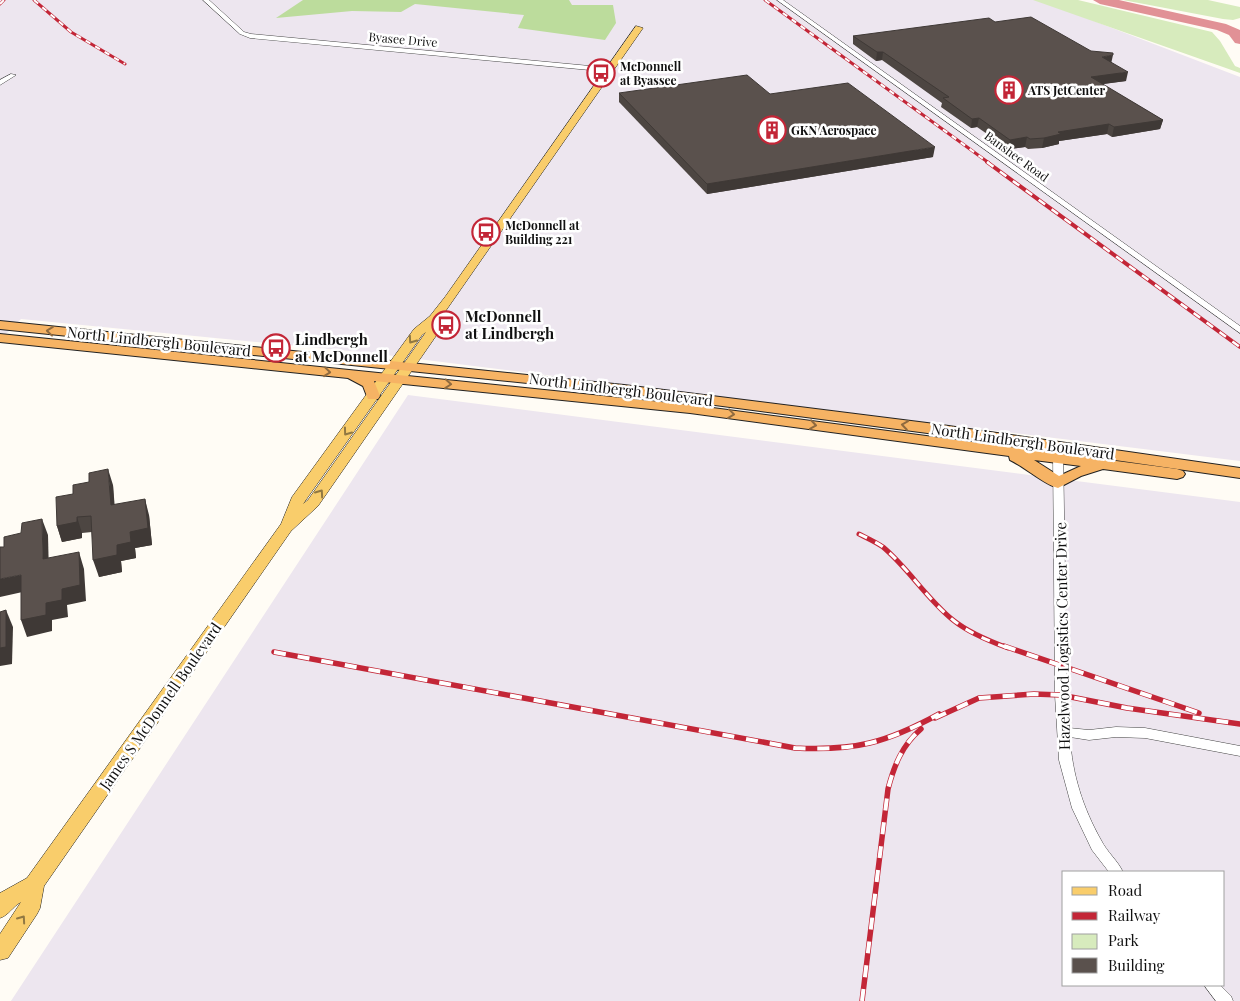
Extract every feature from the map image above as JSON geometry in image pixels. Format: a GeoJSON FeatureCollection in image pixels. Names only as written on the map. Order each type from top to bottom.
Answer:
{"type":"FeatureCollection","features":[{"type":"Feature","properties":{"kind":"highway","name":"North Lindbergh Boulevard"},"geometry":{"type":"LineString","coordinates":[[0,326],[402,365],[732,402],[1058,452],[1240,473]]}},
{"type":"Feature","properties":{"kind":"highway","name":"North Lindbergh Boulevard"},"geometry":{"type":"LineString","coordinates":[[0,338],[708,411],[1005,451],[1058,452],[1104,465],[1240,481]]}},
{"type":"Feature","properties":{"kind":"highway"},"geometry":{"type":"LineString","coordinates":[[348,374],[369,384],[373,396]]}},
{"type":"Feature","properties":{"kind":"highway"},"geometry":{"type":"LineString","coordinates":[[1005,451],[1031,464],[1058,484],[1085,468],[1104,465]]}},
{"type":"Feature","properties":{"kind":"main road","name":"James S McDonnell Boulevard"},"geometry":{"type":"LineString","coordinates":[[0,909],[5,901],[34,884],[286,528],[313,503],[392,379],[432,332],[434,319],[639,28]]}},
{"type":"Feature","properties":{"kind":"main road","name":"James S McDonnell Boulevard"},"geometry":{"type":"LineString","coordinates":[[286,528],[297,500],[373,396],[392,379]]}},
{"type":"Feature","properties":{"kind":"main road","name":"James S McDonnell Boulevard"},"geometry":{"type":"LineString","coordinates":[[0,951],[30,908],[34,884]]}},
{"type":"Feature","properties":{"kind":"street","name":"Byasee Drive"},"geometry":{"type":"LineString","coordinates":[[206,0],[242,33],[250,36],[611,70]]}},
{"type":"Feature","properties":{"kind":"street","name":"Banshee Road"},"geometry":{"type":"LineString","coordinates":[[780,0],[1240,330]]}},
{"type":"Feature","properties":{"kind":"street"},"geometry":{"type":"LineString","coordinates":[[0,83],[13,75]]}},
{"type":"Feature","properties":{"kind":"street","name":"Hazelwood Logistics Center Drive"},"geometry":{"type":"LineString","coordinates":[[1058,452],[1064,760],[1078,808],[1097,846],[1115,871]]}},
{"type":"Feature","properties":{"kind":"street"},"geometry":{"type":"LineString","coordinates":[[1063,732],[1089,735],[1116,732],[1145,733],[1240,751]]}},
{"type":"Feature","properties":{"kind":"street"},"geometry":{"type":"LineString","coordinates":[[1212,986],[1226,1001]]}},
{"type":"Feature","properties":{"kind":"shaded area"},"geometry":{"type":"Polygon","coordinates":[[[0,0],[1039,0],[1240,77],[1240,461],[370,353],[21,319],[0,340],[0,0]]]}},
{"type":"Feature","properties":{"kind":"shaded area"},"geometry":{"type":"Polygon","coordinates":[[[408,395],[1240,502],[1240,1001],[11,1001],[408,395]]]}},
{"type":"Feature","properties":{"kind":"green space"},"geometry":{"type":"Polygon","coordinates":[[[303,0],[569,0],[572,5],[613,5],[616,23],[605,40],[518,28],[524,15],[415,4],[401,12],[352,11],[276,18],[303,0]]]}},
{"type":"Feature","properties":{"kind":"green space"},"geometry":{"type":"Polygon","coordinates":[[[1033,0],[1078,0],[1212,32],[1220,41],[1235,66],[1240,68],[1240,73],[1033,0]]]}},
{"type":"Feature","properties":{"kind":"green space"},"geometry":{"type":"Polygon","coordinates":[[[1123,0],[1208,0],[1240,7],[1240,18],[1233,20],[1223,19],[1123,0]]]}},
{"type":"Feature","properties":{"kind":"building","name":"ATS JetCenter"},"geometry":{"type":"Polygon","coordinates":[[[1031,17],[1091,51],[1113,53],[1113,55],[1102,57],[1128,72],[1091,77],[1163,120],[1114,127],[1109,124],[1058,132],[1061,134],[1044,138],[1030,139],[1027,137],[1010,140],[979,118],[972,119],[943,98],[949,97],[883,52],[877,52],[853,36],[989,18],[995,22],[1031,17]]]}},
{"type":"Feature","properties":{"kind":"building","name":"GKN Aerospace"},"geometry":{"type":"Polygon","coordinates":[[[747,75],[770,94],[848,83],[935,147],[707,184],[619,93],[747,75]]]}},
{"type":"Feature","properties":{"kind":"building"},"geometry":{"type":"Polygon","coordinates":[[[108,469],[111,505],[145,499],[148,528],[130,532],[131,542],[117,545],[117,555],[93,560],[91,516],[77,517],[77,522],[57,526],[56,497],[73,494],[73,485],[89,482],[89,473],[108,469]]]}},
{"type":"Feature","properties":{"kind":"building"},"geometry":{"type":"Polygon","coordinates":[[[42,519],[43,559],[79,552],[80,585],[62,589],[62,600],[46,603],[46,615],[21,620],[21,575],[0,579],[0,547],[4,547],[4,537],[21,533],[22,523],[42,519]]]}},
{"type":"Feature","properties":{"kind":"building"},"geometry":{"type":"Polygon","coordinates":[[[6,610],[6,647],[0,648],[0,612],[6,610]]]}},
{"type":"Feature","properties":{"kind":"taxiway"},"geometry":{"type":"LineString","coordinates":[[1100,0],[1221,27],[1234,32],[1240,40]]}},
{"type":"Feature","properties":{"kind":"railway"},"geometry":{"type":"LineString","coordinates":[[0,4],[4,0]]}},
{"type":"Feature","properties":{"kind":"railway"},"geometry":{"type":"LineString","coordinates":[[34,0],[71,32],[125,64]]}},
{"type":"Feature","properties":{"kind":"railway"},"geometry":{"type":"LineString","coordinates":[[765,0],[989,163]]}},
{"type":"Feature","properties":{"kind":"railway"},"geometry":{"type":"LineString","coordinates":[[987,162],[1240,347]]}},
{"type":"Feature","properties":{"kind":"railway"},"geometry":{"type":"LineString","coordinates":[[859,534],[883,547],[934,602],[959,625],[972,633],[1008,648]]}},
{"type":"Feature","properties":{"kind":"railway"},"geometry":{"type":"LineString","coordinates":[[1004,646],[1199,713]]}},
{"type":"Feature","properties":{"kind":"railway"},"geometry":{"type":"LineString","coordinates":[[274,652],[795,748],[835,748],[870,743],[903,732],[939,714]]}},
{"type":"Feature","properties":{"kind":"railway"},"geometry":{"type":"LineString","coordinates":[[935,718],[979,698],[1034,694],[1061,695],[1127,708],[1240,724]]}},
{"type":"Feature","properties":{"kind":"railway"},"geometry":{"type":"LineString","coordinates":[[862,1001],[888,789],[900,756],[914,735],[921,729]]}},
{"type":"Feature","properties":{"kind":"place","name":"McDonnell at Byassee"},"geometry":{"type":"Point","coordinates":[601,73]}},
{"type":"Feature","properties":{"kind":"place","name":"ATS JetCenter"},"geometry":{"type":"Point","coordinates":[1009,90]}},
{"type":"Feature","properties":{"kind":"place","name":"GKN Aerospace"},"geometry":{"type":"Point","coordinates":[772,130]}},
{"type":"Feature","properties":{"kind":"place","name":"McDonnell at Building 221"},"geometry":{"type":"Point","coordinates":[486,232]}},
{"type":"Feature","properties":{"kind":"place","name":"McDonnell at Lindbergh"},"geometry":{"type":"Point","coordinates":[446,325]}},
{"type":"Feature","properties":{"kind":"place","name":"Lindbergh at McDonnell"},"geometry":{"type":"Point","coordinates":[276,348]}}]}
